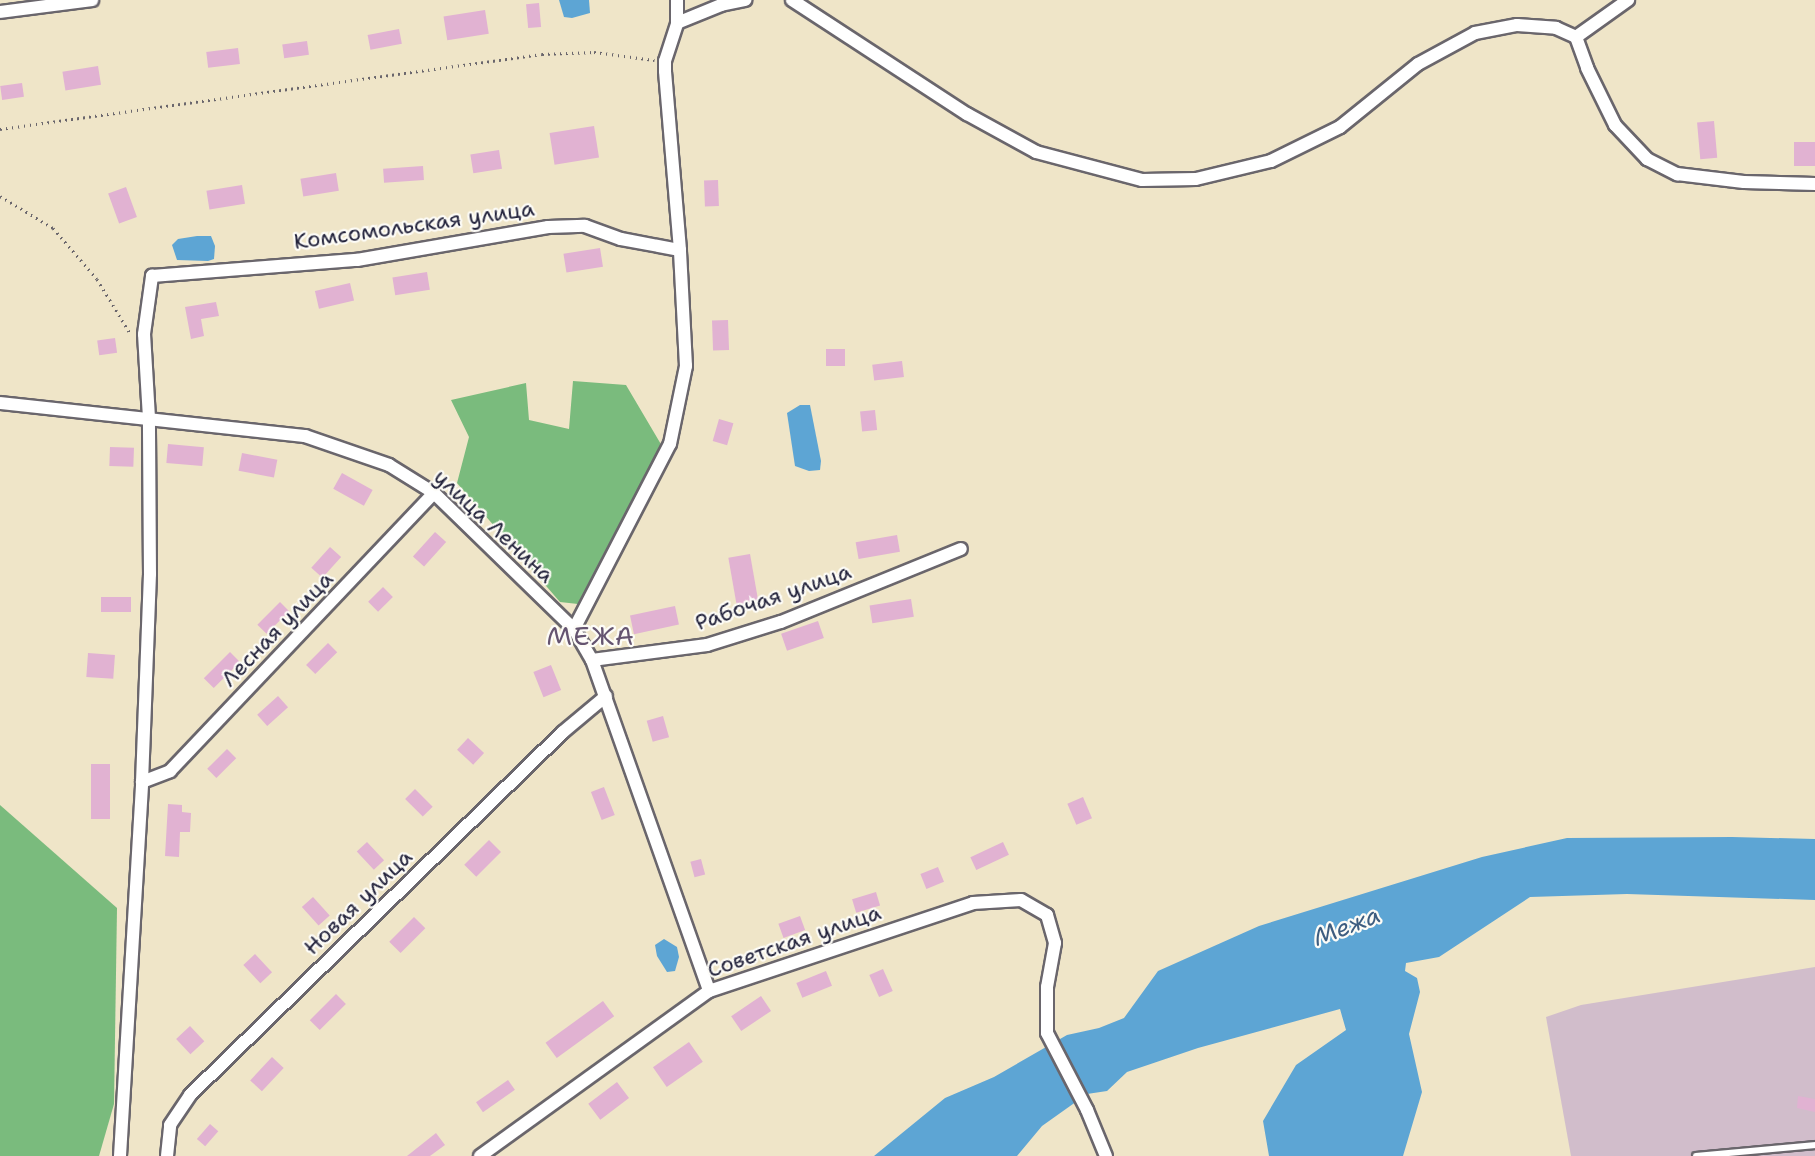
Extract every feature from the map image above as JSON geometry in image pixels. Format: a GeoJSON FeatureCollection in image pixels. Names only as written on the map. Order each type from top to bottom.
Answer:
{"type":"FeatureCollection","features":[{"type":"Feature","properties":{"kind":"street"},"geometry":{"type":"LineString","coordinates":[[0,12],[92,0]]}},
{"type":"Feature","properties":{"kind":"street"},"geometry":{"type":"LineString","coordinates":[[574,629],[670,444],[686,366],[680,250],[665,62],[677,23],[677,0]]}},
{"type":"Feature","properties":{"kind":"street"},"geometry":{"type":"LineString","coordinates":[[677,23],[721,5],[745,0]]}},
{"type":"Feature","properties":{"kind":"street"},"geometry":{"type":"LineString","coordinates":[[792,0],[968,114],[1036,152],[1142,180],[1196,178],[1271,161],[1340,127],[1418,64],[1475,33],[1517,25],[1556,28],[1576,37],[1587,68],[1615,125],[1647,159],[1677,174],[1744,182],[1815,184]]}},
{"type":"Feature","properties":{"kind":"street"},"geometry":{"type":"LineString","coordinates":[[1576,37],[1628,0]]}},
{"type":"Feature","properties":{"kind":"street","name":"Комсомольская улица"},"geometry":{"type":"LineString","coordinates":[[146,361],[144,334],[152,276],[357,260],[548,227],[585,226],[621,239],[680,250]]}},
{"type":"Feature","properties":{"kind":"street"},"geometry":{"type":"LineString","coordinates":[[120,1156],[142,782],[150,574],[149,418],[146,361]]}},
{"type":"Feature","properties":{"kind":"street","name":"улица Ленина"},"geometry":{"type":"LineString","coordinates":[[0,403],[305,436],[389,465],[434,493],[574,629],[592,660],[709,991]]}},
{"type":"Feature","properties":{"kind":"street","name":"Лесная улица"},"geometry":{"type":"LineString","coordinates":[[142,782],[170,771],[434,493]]}},
{"type":"Feature","properties":{"kind":"street","name":"Рабочая улица"},"geometry":{"type":"LineString","coordinates":[[592,660],[707,645],[781,622],[961,549]]}},
{"type":"Feature","properties":{"kind":"street","name":"Новая улица"},"geometry":{"type":"LineString","coordinates":[[167,1156],[170,1125],[190,1095],[563,732],[606,696]]}},
{"type":"Feature","properties":{"kind":"street","name":"Советская улица"},"geometry":{"type":"LineString","coordinates":[[480,1156],[709,991],[973,903],[1021,900],[1047,915],[1055,943],[1047,987],[1047,1033],[1087,1110],[1107,1156]]}},
{"type":"Feature","properties":{"kind":"lane"},"geometry":{"type":"LineString","coordinates":[[1696,1156],[1815,1145]]}},
{"type":"Feature","properties":{"kind":"path"},"geometry":{"type":"LineString","coordinates":[[0,129],[542,54],[594,52],[665,62]]}},
{"type":"Feature","properties":{"kind":"path"},"geometry":{"type":"LineString","coordinates":[[0,196],[53,228],[97,279],[146,361]]}},
{"type":"Feature","properties":{"kind":"shaded area"},"geometry":{"type":"Polygon","coordinates":[[[1815,967],[1815,1156],[1571,1156],[1546,1017],[1581,1005],[1815,967]]]}},
{"type":"Feature","properties":{"kind":"green space"},"geometry":{"type":"Polygon","coordinates":[[[573,381],[626,385],[662,446],[578,604],[560,602],[457,483],[469,437],[451,400],[526,383],[529,420],[569,429],[573,381]]]}},
{"type":"Feature","properties":{"kind":"green space"},"geometry":{"type":"Polygon","coordinates":[[[0,805],[117,908],[114,1104],[99,1156],[0,1156],[0,805]]]}},
{"type":"Feature","properties":{"kind":"water"},"geometry":{"type":"Polygon","coordinates":[[[559,0],[589,0],[590,13],[572,18],[564,17],[559,0]]]}},
{"type":"Feature","properties":{"kind":"water"},"geometry":{"type":"Polygon","coordinates":[[[211,236],[215,246],[214,259],[208,261],[177,260],[172,245],[178,239],[211,236]]]}},
{"type":"Feature","properties":{"kind":"water"},"geometry":{"type":"Polygon","coordinates":[[[800,405],[810,405],[821,461],[820,470],[809,471],[795,466],[787,413],[800,405]]]}},
{"type":"Feature","properties":{"kind":"water","name":"Межа"},"geometry":{"type":"Polygon","coordinates":[[[1567,838],[1815,839],[1815,900],[1627,894],[1530,897],[1439,957],[1406,963],[1405,971],[1417,978],[1420,992],[1409,1034],[1422,1092],[1403,1156],[1269,1156],[1263,1121],[1296,1065],[1346,1030],[1340,1009],[1198,1048],[1127,1072],[1107,1091],[1087,1094],[1042,1126],[1017,1156],[874,1156],[945,1098],[994,1077],[1067,1035],[1099,1028],[1124,1018],[1158,971],[1259,926],[1482,857],[1567,838]]]}},
{"type":"Feature","properties":{"kind":"water"},"geometry":{"type":"Polygon","coordinates":[[[664,939],[677,947],[679,957],[675,971],[667,972],[657,956],[655,945],[664,939]]]}},
{"type":"Feature","properties":{"kind":"building"},"geometry":{"type":"Polygon","coordinates":[[[539,3],[541,27],[528,28],[526,4],[539,3]]]}},
{"type":"Feature","properties":{"kind":"building"},"geometry":{"type":"Polygon","coordinates":[[[485,10],[489,34],[447,40],[444,17],[485,10]]]}},
{"type":"Feature","properties":{"kind":"building"},"geometry":{"type":"Polygon","coordinates":[[[399,29],[402,44],[370,50],[368,35],[399,29]]]}},
{"type":"Feature","properties":{"kind":"building"},"geometry":{"type":"Polygon","coordinates":[[[307,41],[309,55],[284,58],[282,44],[307,41]]]}},
{"type":"Feature","properties":{"kind":"building"},"geometry":{"type":"Polygon","coordinates":[[[238,48],[240,64],[208,68],[206,52],[238,48]]]}},
{"type":"Feature","properties":{"kind":"building"},"geometry":{"type":"Polygon","coordinates":[[[98,66],[101,85],[65,90],[62,72],[98,66]]]}},
{"type":"Feature","properties":{"kind":"building"},"geometry":{"type":"Polygon","coordinates":[[[22,83],[24,97],[2,100],[0,86],[22,83]]]}},
{"type":"Feature","properties":{"kind":"building"},"geometry":{"type":"Polygon","coordinates":[[[1714,121],[1717,158],[1700,159],[1697,122],[1714,121]]]}},
{"type":"Feature","properties":{"kind":"building"},"geometry":{"type":"Polygon","coordinates":[[[594,126],[599,158],[555,165],[550,133],[594,126]]]}},
{"type":"Feature","properties":{"kind":"building"},"geometry":{"type":"Polygon","coordinates":[[[1794,142],[1815,142],[1815,166],[1794,166],[1794,142]]]}},
{"type":"Feature","properties":{"kind":"building"},"geometry":{"type":"Polygon","coordinates":[[[499,150],[502,169],[473,173],[470,155],[499,150]]]}},
{"type":"Feature","properties":{"kind":"building"},"geometry":{"type":"Polygon","coordinates":[[[423,166],[424,180],[384,183],[383,169],[423,166]]]}},
{"type":"Feature","properties":{"kind":"building"},"geometry":{"type":"Polygon","coordinates":[[[336,173],[339,191],[303,196],[300,179],[336,173]]]}},
{"type":"Feature","properties":{"kind":"building"},"geometry":{"type":"Polygon","coordinates":[[[704,180],[718,180],[719,206],[705,206],[704,180]]]}},
{"type":"Feature","properties":{"kind":"building"},"geometry":{"type":"Polygon","coordinates":[[[242,185],[245,204],[209,209],[206,191],[242,185]]]}},
{"type":"Feature","properties":{"kind":"building"},"geometry":{"type":"Polygon","coordinates":[[[126,187],[137,217],[119,224],[108,193],[126,187]]]}},
{"type":"Feature","properties":{"kind":"building"},"geometry":{"type":"Polygon","coordinates":[[[600,248],[603,267],[566,273],[563,254],[600,248]]]}},
{"type":"Feature","properties":{"kind":"building"},"geometry":{"type":"Polygon","coordinates":[[[427,272],[430,290],[395,295],[392,277],[427,272]]]}},
{"type":"Feature","properties":{"kind":"building"},"geometry":{"type":"Polygon","coordinates":[[[350,283],[354,301],[319,309],[315,291],[350,283]]]}},
{"type":"Feature","properties":{"kind":"building"},"geometry":{"type":"Polygon","coordinates":[[[216,302],[219,316],[201,319],[204,336],[191,339],[185,307],[216,302]]]}},
{"type":"Feature","properties":{"kind":"building"},"geometry":{"type":"Polygon","coordinates":[[[728,320],[729,350],[713,351],[712,321],[728,320]]]}},
{"type":"Feature","properties":{"kind":"building"},"geometry":{"type":"Polygon","coordinates":[[[115,338],[117,353],[99,355],[97,341],[115,338]]]}},
{"type":"Feature","properties":{"kind":"building"},"geometry":{"type":"Polygon","coordinates":[[[826,349],[845,349],[845,366],[826,366],[826,349]]]}},
{"type":"Feature","properties":{"kind":"building"},"geometry":{"type":"Polygon","coordinates":[[[902,361],[904,377],[874,381],[872,365],[902,361]]]}},
{"type":"Feature","properties":{"kind":"building"},"geometry":{"type":"Polygon","coordinates":[[[875,410],[877,430],[862,431],[860,412],[875,410]]]}},
{"type":"Feature","properties":{"kind":"building"},"geometry":{"type":"Polygon","coordinates":[[[719,419],[733,423],[727,445],[713,441],[719,419]]]}},
{"type":"Feature","properties":{"kind":"building"},"geometry":{"type":"Polygon","coordinates":[[[168,444],[204,447],[202,466],[166,463],[168,444]]]}},
{"type":"Feature","properties":{"kind":"building"},"geometry":{"type":"Polygon","coordinates":[[[110,447],[134,448],[133,467],[109,466],[110,447]]]}},
{"type":"Feature","properties":{"kind":"building"},"geometry":{"type":"Polygon","coordinates":[[[242,453],[277,460],[274,478],[239,471],[242,453]]]}},
{"type":"Feature","properties":{"kind":"building"},"geometry":{"type":"Polygon","coordinates":[[[342,473],[373,490],[364,506],[333,489],[342,473]]]}},
{"type":"Feature","properties":{"kind":"building"},"geometry":{"type":"Polygon","coordinates":[[[435,532],[446,542],[424,567],[413,557],[435,532]]]}},
{"type":"Feature","properties":{"kind":"building"},"geometry":{"type":"Polygon","coordinates":[[[897,535],[900,552],[859,559],[856,542],[897,535]]]}},
{"type":"Feature","properties":{"kind":"building"},"geometry":{"type":"Polygon","coordinates":[[[330,547],[341,557],[322,578],[311,568],[330,547]]]}},
{"type":"Feature","properties":{"kind":"building"},"geometry":{"type":"Polygon","coordinates":[[[750,554],[759,604],[737,608],[728,558],[750,554]]]}},
{"type":"Feature","properties":{"kind":"building"},"geometry":{"type":"Polygon","coordinates":[[[383,587],[393,597],[378,612],[368,602],[383,587]]]}},
{"type":"Feature","properties":{"kind":"building"},"geometry":{"type":"Polygon","coordinates":[[[101,597],[131,597],[131,612],[101,612],[101,597]]]}},
{"type":"Feature","properties":{"kind":"building"},"geometry":{"type":"Polygon","coordinates":[[[911,599],[914,617],[872,623],[870,606],[911,599]]]}},
{"type":"Feature","properties":{"kind":"building"},"geometry":{"type":"Polygon","coordinates":[[[280,602],[289,611],[267,634],[257,625],[280,602]]]}},
{"type":"Feature","properties":{"kind":"building"},"geometry":{"type":"Polygon","coordinates":[[[675,606],[679,625],[634,634],[630,616],[675,606]]]}},
{"type":"Feature","properties":{"kind":"building"},"geometry":{"type":"Polygon","coordinates":[[[818,621],[824,638],[787,651],[781,634],[818,621]]]}},
{"type":"Feature","properties":{"kind":"building"},"geometry":{"type":"Polygon","coordinates":[[[328,643],[337,652],[315,674],[306,665],[328,643]]]}},
{"type":"Feature","properties":{"kind":"building"},"geometry":{"type":"Polygon","coordinates":[[[230,652],[240,662],[214,688],[204,678],[230,652]]]}},
{"type":"Feature","properties":{"kind":"building"},"geometry":{"type":"Polygon","coordinates":[[[88,653],[115,655],[113,679],[86,677],[88,653]]]}},
{"type":"Feature","properties":{"kind":"building"},"geometry":{"type":"Polygon","coordinates":[[[551,665],[561,690],[543,697],[533,672],[551,665]]]}},
{"type":"Feature","properties":{"kind":"building"},"geometry":{"type":"Polygon","coordinates":[[[278,696],[288,707],[267,726],[257,715],[278,696]]]}},
{"type":"Feature","properties":{"kind":"building"},"geometry":{"type":"Polygon","coordinates":[[[663,716],[669,737],[653,742],[647,721],[663,716]]]}},
{"type":"Feature","properties":{"kind":"building"},"geometry":{"type":"Polygon","coordinates":[[[468,738],[484,753],[473,765],[457,750],[468,738]]]}},
{"type":"Feature","properties":{"kind":"building"},"geometry":{"type":"Polygon","coordinates":[[[227,749],[236,758],[216,778],[207,769],[227,749]]]}},
{"type":"Feature","properties":{"kind":"building"},"geometry":{"type":"Polygon","coordinates":[[[91,764],[110,764],[110,819],[91,819],[91,764]]]}},
{"type":"Feature","properties":{"kind":"building"},"geometry":{"type":"Polygon","coordinates":[[[604,787],[615,815],[602,820],[591,792],[604,787]]]}},
{"type":"Feature","properties":{"kind":"building"},"geometry":{"type":"Polygon","coordinates":[[[415,789],[433,807],[423,817],[405,799],[415,789]]]}},
{"type":"Feature","properties":{"kind":"building"},"geometry":{"type":"Polygon","coordinates":[[[1083,797],[1092,818],[1076,825],[1067,804],[1083,797]]]}},
{"type":"Feature","properties":{"kind":"building"},"geometry":{"type":"Polygon","coordinates":[[[168,804],[182,805],[182,812],[191,813],[190,832],[180,832],[179,857],[165,856],[168,804]]]}},
{"type":"Feature","properties":{"kind":"building"},"geometry":{"type":"Polygon","coordinates":[[[489,840],[501,852],[476,877],[464,865],[489,840]]]}},
{"type":"Feature","properties":{"kind":"building"},"geometry":{"type":"Polygon","coordinates":[[[367,842],[384,860],[374,870],[357,852],[367,842]]]}},
{"type":"Feature","properties":{"kind":"building"},"geometry":{"type":"Polygon","coordinates":[[[1003,842],[1009,855],[976,870],[970,857],[1003,842]]]}},
{"type":"Feature","properties":{"kind":"building"},"geometry":{"type":"Polygon","coordinates":[[[701,859],[705,874],[695,877],[690,862],[701,859]]]}},
{"type":"Feature","properties":{"kind":"building"},"geometry":{"type":"Polygon","coordinates":[[[938,867],[944,882],[926,889],[920,874],[938,867]]]}},
{"type":"Feature","properties":{"kind":"building"},"geometry":{"type":"Polygon","coordinates":[[[876,892],[880,905],[856,913],[852,899],[876,892]]]}},
{"type":"Feature","properties":{"kind":"building"},"geometry":{"type":"Polygon","coordinates":[[[313,897],[330,916],[319,926],[302,907],[313,897]]]}},
{"type":"Feature","properties":{"kind":"building"},"geometry":{"type":"Polygon","coordinates":[[[800,916],[805,930],[784,938],[778,924],[800,916]]]}},
{"type":"Feature","properties":{"kind":"building"},"geometry":{"type":"Polygon","coordinates":[[[414,917],[425,928],[401,953],[389,942],[414,917]]]}},
{"type":"Feature","properties":{"kind":"building"},"geometry":{"type":"Polygon","coordinates":[[[255,954],[272,972],[260,983],[243,965],[255,954]]]}},
{"type":"Feature","properties":{"kind":"building"},"geometry":{"type":"Polygon","coordinates":[[[883,969],[893,991],[879,997],[869,975],[883,969]]]}},
{"type":"Feature","properties":{"kind":"building"},"geometry":{"type":"Polygon","coordinates":[[[826,971],[832,986],[802,998],[796,983],[826,971]]]}},
{"type":"Feature","properties":{"kind":"building"},"geometry":{"type":"Polygon","coordinates":[[[336,994],[346,1004],[320,1030],[310,1020],[336,994]]]}},
{"type":"Feature","properties":{"kind":"building"},"geometry":{"type":"Polygon","coordinates":[[[761,996],[771,1011],[741,1031],[731,1016],[761,996]]]}},
{"type":"Feature","properties":{"kind":"building"},"geometry":{"type":"Polygon","coordinates":[[[603,1001],[614,1016],[557,1058],[546,1043],[603,1001]]]}},
{"type":"Feature","properties":{"kind":"building"},"geometry":{"type":"Polygon","coordinates":[[[190,1026],[204,1041],[190,1054],[176,1039],[190,1026]]]}},
{"type":"Feature","properties":{"kind":"building"},"geometry":{"type":"Polygon","coordinates":[[[689,1042],[703,1062],[667,1087],[653,1067],[689,1042]]]}},
{"type":"Feature","properties":{"kind":"building"},"geometry":{"type":"Polygon","coordinates":[[[272,1057],[284,1068],[262,1091],[250,1080],[272,1057]]]}},
{"type":"Feature","properties":{"kind":"building"},"geometry":{"type":"Polygon","coordinates":[[[508,1080],[515,1090],[483,1112],[476,1102],[508,1080]]]}},
{"type":"Feature","properties":{"kind":"building"},"geometry":{"type":"Polygon","coordinates":[[[617,1082],[629,1098],[600,1120],[588,1104],[617,1082]]]}},
{"type":"Feature","properties":{"kind":"building"},"geometry":{"type":"Polygon","coordinates":[[[1798,1096],[1815,1099],[1815,1112],[1797,1108],[1798,1096]]]}},
{"type":"Feature","properties":{"kind":"building"},"geometry":{"type":"Polygon","coordinates":[[[210,1124],[218,1131],[205,1146],[197,1139],[210,1124]]]}},
{"type":"Feature","properties":{"kind":"building"},"geometry":{"type":"Polygon","coordinates":[[[436,1133],[445,1145],[430,1156],[407,1156],[436,1133]]]}},
{"type":"Feature","properties":{"kind":"district","name":"МЕЖА"},"geometry":{"type":"Point","coordinates":[591,636]}}]}
